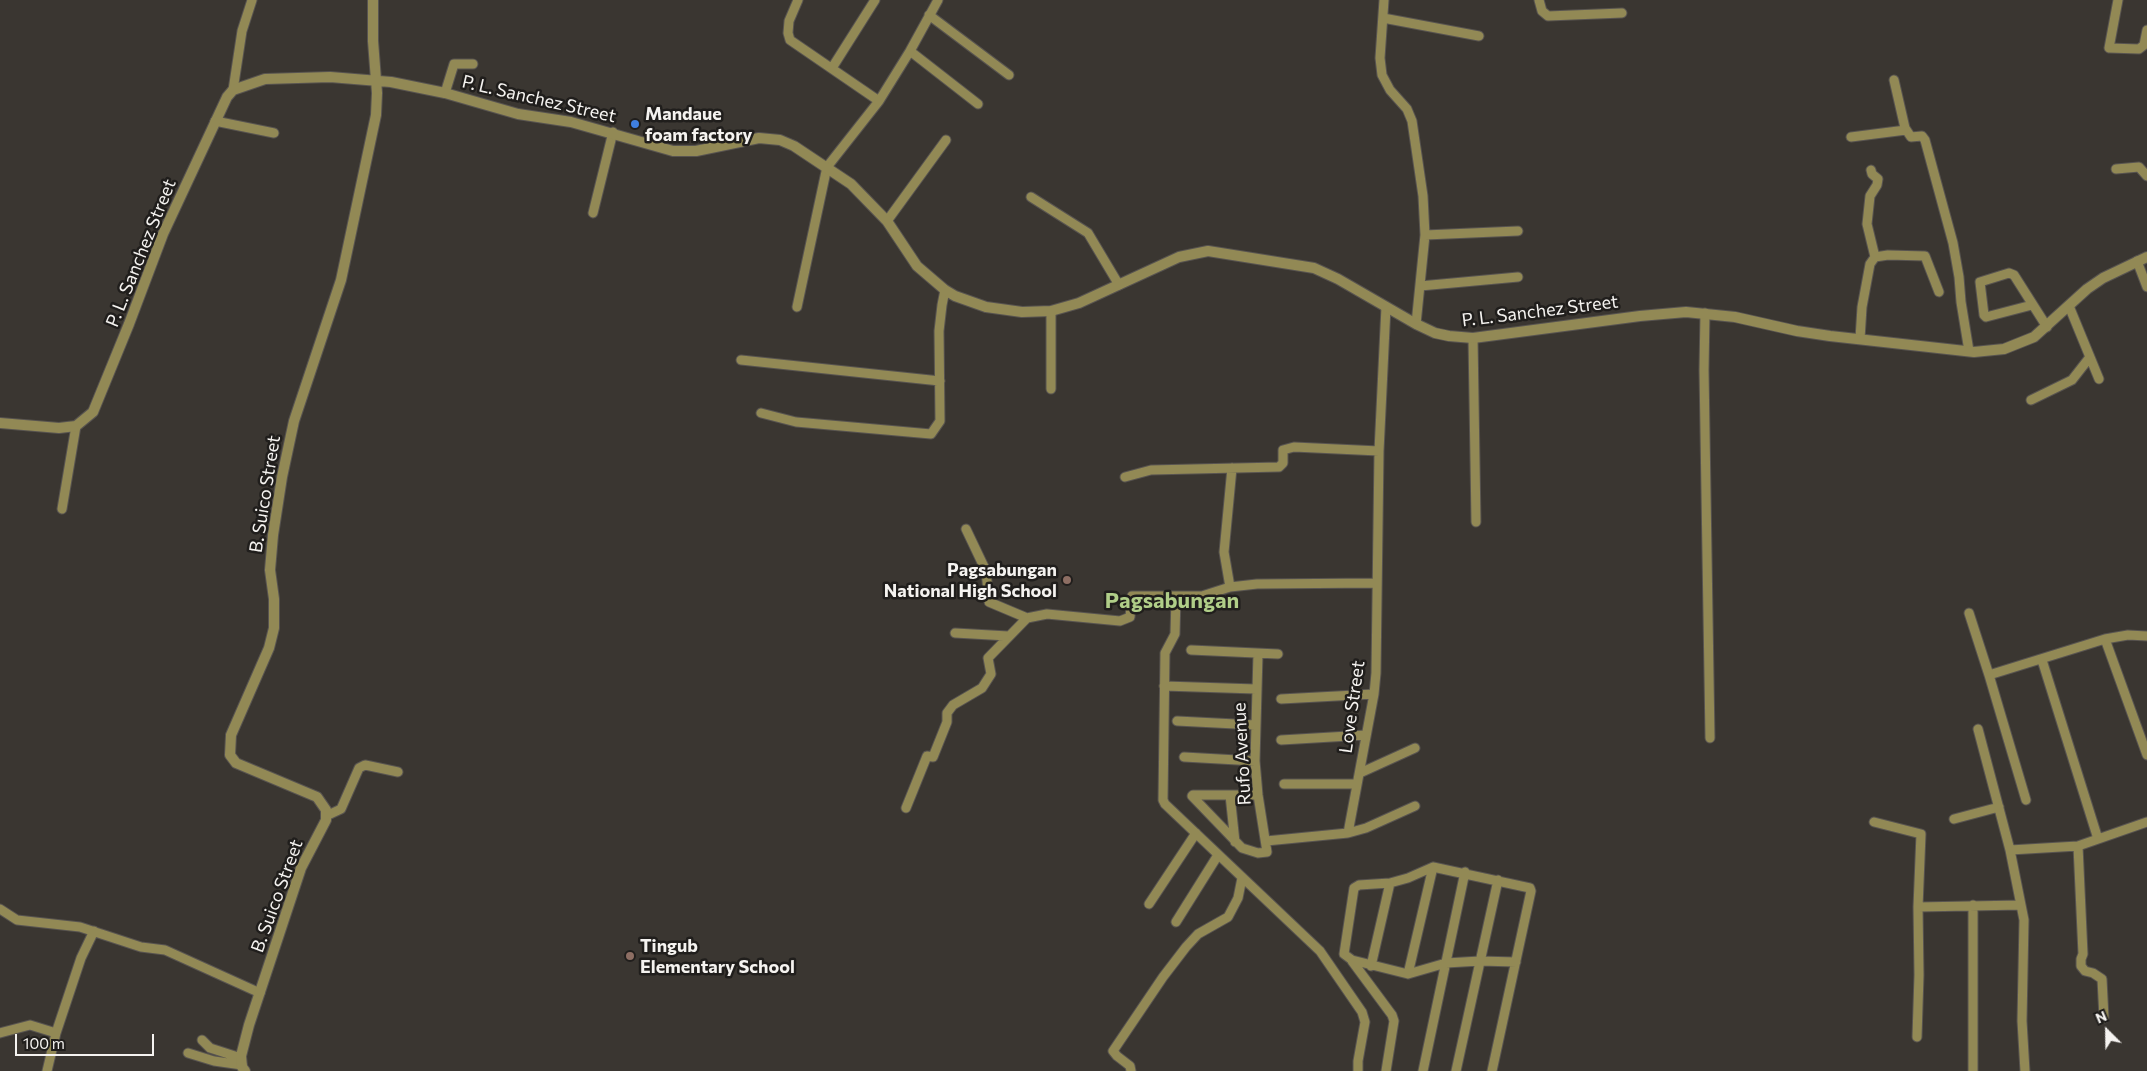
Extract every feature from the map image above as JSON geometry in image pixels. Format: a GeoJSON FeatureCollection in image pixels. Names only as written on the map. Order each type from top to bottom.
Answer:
{"type":"FeatureCollection","features":[{"type":"Feature","properties":{"kind":"street"},"geometry":{"type":"LineString","coordinates":[[233,90],[242,31],[252,0]]}},
{"type":"Feature","properties":{"kind":"street","name":"B. Suico Street"},"geometry":{"type":"LineString","coordinates":[[243,1065],[248,1024],[260,994],[301,868],[326,820],[322,803],[316,797],[236,763],[230,755],[231,735],[269,648],[274,628],[274,599],[270,570],[273,535],[282,477],[294,421],[341,280],[376,115],[377,80],[373,41],[373,0]]}},
{"type":"Feature","properties":{"kind":"street"},"geometry":{"type":"LineString","coordinates":[[798,0],[789,22],[788,33],[790,40],[879,101]]}},
{"type":"Feature","properties":{"kind":"street"},"geometry":{"type":"LineString","coordinates":[[832,68],[875,0]]}},
{"type":"Feature","properties":{"kind":"street"},"geometry":{"type":"LineString","coordinates":[[797,307],[827,167],[879,101],[910,51],[938,0]]}},
{"type":"Feature","properties":{"kind":"street"},"geometry":{"type":"LineString","coordinates":[[1384,0],[1380,58],[1382,75],[1390,90],[1407,109],[1412,121],[1424,196],[1425,235],[1416,324]]}},
{"type":"Feature","properties":{"kind":"street"},"geometry":{"type":"LineString","coordinates":[[1539,0],[1542,10],[1548,16],[1622,12]]}},
{"type":"Feature","properties":{"kind":"street"},"geometry":{"type":"LineString","coordinates":[[2118,0],[2110,48],[2139,49],[2144,44],[2147,30]]}},
{"type":"Feature","properties":{"kind":"street"},"geometry":{"type":"LineString","coordinates":[[929,15],[1009,76]]}},
{"type":"Feature","properties":{"kind":"street"},"geometry":{"type":"LineString","coordinates":[[1383,18],[1479,36]]}},
{"type":"Feature","properties":{"kind":"street"},"geometry":{"type":"LineString","coordinates":[[910,51],[978,104]]}},
{"type":"Feature","properties":{"kind":"street"},"geometry":{"type":"LineString","coordinates":[[445,93],[454,64],[473,64]]}},
{"type":"Feature","properties":{"kind":"street","name":"P. L. Sanchez Street"},"geometry":{"type":"LineString","coordinates":[[76,426],[88,417],[97,404],[163,234],[227,97],[233,90],[258,81],[288,77],[377,80],[445,93],[518,114],[571,122],[612,132],[662,149],[683,152],[770,138],[794,146],[851,184],[887,221],[917,266],[945,290],[955,296],[986,307],[1022,312],[1050,311],[1078,303],[1179,257],[1208,251],[1314,268],[1338,279],[1435,333],[1473,338],[1640,316],[1686,312],[1735,317],[1797,331],[1860,340],[1969,351],[1992,351],[2015,346],[2034,337],[2087,289],[2103,278],[2142,259]]}},
{"type":"Feature","properties":{"kind":"street"},"geometry":{"type":"LineString","coordinates":[[1894,80],[1906,130],[1911,137],[1922,136],[1926,140],[1953,243],[1969,351]]}},
{"type":"Feature","properties":{"kind":"street"},"geometry":{"type":"LineString","coordinates":[[216,122],[274,134]]}},
{"type":"Feature","properties":{"kind":"street"},"geometry":{"type":"LineString","coordinates":[[1851,137],[1906,130]]}},
{"type":"Feature","properties":{"kind":"street"},"geometry":{"type":"LineString","coordinates":[[593,213],[612,132]]}},
{"type":"Feature","properties":{"kind":"street"},"geometry":{"type":"LineString","coordinates":[[887,221],[946,140]]}},
{"type":"Feature","properties":{"kind":"street"},"geometry":{"type":"LineString","coordinates":[[2116,169],[2139,167],[2147,176]]}},
{"type":"Feature","properties":{"kind":"street"},"geometry":{"type":"LineString","coordinates":[[1860,340],[1862,307],[1870,264],[1875,257],[1867,224],[1870,196],[1877,185],[1878,178],[1872,174],[1871,170]]}},
{"type":"Feature","properties":{"kind":"street"},"geometry":{"type":"LineString","coordinates":[[1031,197],[1088,233],[1119,285]]}},
{"type":"Feature","properties":{"kind":"street"},"geometry":{"type":"LineString","coordinates":[[1425,235],[1518,231]]}},
{"type":"Feature","properties":{"kind":"street"},"geometry":{"type":"LineString","coordinates":[[1875,257],[1925,256],[1939,292]]}},
{"type":"Feature","properties":{"kind":"street"},"geometry":{"type":"LineString","coordinates":[[2142,259],[2147,287]]}},
{"type":"Feature","properties":{"kind":"street"},"geometry":{"type":"LineString","coordinates":[[2032,305],[1986,318],[1980,282],[2011,274],[2014,275],[2047,327]]}},
{"type":"Feature","properties":{"kind":"street"},"geometry":{"type":"LineString","coordinates":[[1420,286],[1518,277]]}},
{"type":"Feature","properties":{"kind":"street"},"geometry":{"type":"LineString","coordinates":[[761,413],[796,422],[931,434],[940,421],[939,331],[945,290]]}},
{"type":"Feature","properties":{"kind":"street","name":"Love Street"},"geometry":{"type":"LineString","coordinates":[[1348,833],[1374,694],[1379,451],[1386,306]]}},
{"type":"Feature","properties":{"kind":"street"},"geometry":{"type":"LineString","coordinates":[[2069,306],[2099,379]]}},
{"type":"Feature","properties":{"kind":"street"},"geometry":{"type":"LineString","coordinates":[[1050,311],[1051,389]]}},
{"type":"Feature","properties":{"kind":"street"},"geometry":{"type":"LineString","coordinates":[[1705,313],[1704,370],[1710,738]]}},
{"type":"Feature","properties":{"kind":"street"},"geometry":{"type":"LineString","coordinates":[[1473,338],[1476,522]]}},
{"type":"Feature","properties":{"kind":"street"},"geometry":{"type":"LineString","coordinates":[[2031,400],[2072,380],[2090,357]]}},
{"type":"Feature","properties":{"kind":"street"},"geometry":{"type":"LineString","coordinates":[[741,360],[940,381]]}},
{"type":"Feature","properties":{"kind":"street"},"geometry":{"type":"LineString","coordinates":[[0,423],[59,428],[76,426],[62,509]]}},
{"type":"Feature","properties":{"kind":"street"},"geometry":{"type":"LineString","coordinates":[[1125,478],[1151,470],[1280,466],[1283,463],[1283,450],[1294,447],[1379,451]]}},
{"type":"Feature","properties":{"kind":"street"},"geometry":{"type":"LineString","coordinates":[[1230,587],[1224,552],[1232,468]]}},
{"type":"Feature","properties":{"kind":"street"},"geometry":{"type":"LineString","coordinates":[[966,529],[986,571],[989,602],[1027,618]]}},
{"type":"Feature","properties":{"kind":"street"},"geometry":{"type":"LineString","coordinates":[[906,808],[927,756],[932,757],[947,722],[947,713],[953,706],[982,688],[991,674],[988,658],[1027,618],[1047,614],[1120,621],[1130,617],[1132,596],[1202,596],[1230,587],[1257,584],[1376,583]]}},
{"type":"Feature","properties":{"kind":"street"},"geometry":{"type":"LineString","coordinates":[[1176,597],[1175,634],[1165,653],[1163,800],[1218,855],[1320,951],[1362,1012],[1365,1022],[1358,1071]]}},
{"type":"Feature","properties":{"kind":"street"},"geometry":{"type":"LineString","coordinates":[[1969,613],[2026,800]]}},
{"type":"Feature","properties":{"kind":"street"},"geometry":{"type":"LineString","coordinates":[[955,633],[1008,636]]}},
{"type":"Feature","properties":{"kind":"street"},"geometry":{"type":"LineString","coordinates":[[1989,674],[2042,660],[2106,639],[2128,635],[2147,636]]}},
{"type":"Feature","properties":{"kind":"street"},"geometry":{"type":"LineString","coordinates":[[2106,639],[2147,755]]}},
{"type":"Feature","properties":{"kind":"street"},"geometry":{"type":"LineString","coordinates":[[1191,650],[1278,654]]}},
{"type":"Feature","properties":{"kind":"street","name":"Rufo Avenue"},"geometry":{"type":"LineString","coordinates":[[1234,842],[1248,850],[1267,852],[1255,761],[1258,654]]}},
{"type":"Feature","properties":{"kind":"street"},"geometry":{"type":"LineString","coordinates":[[2042,660],[2098,839]]}},
{"type":"Feature","properties":{"kind":"street"},"geometry":{"type":"LineString","coordinates":[[1164,686],[1256,689]]}},
{"type":"Feature","properties":{"kind":"street"},"geometry":{"type":"LineString","coordinates":[[1281,699],[1374,694]]}},
{"type":"Feature","properties":{"kind":"street"},"geometry":{"type":"LineString","coordinates":[[1177,722],[1255,725]]}},
{"type":"Feature","properties":{"kind":"street"},"geometry":{"type":"LineString","coordinates":[[1978,729],[2010,850],[2024,920],[2022,1021],[2025,1071]]}},
{"type":"Feature","properties":{"kind":"street"},"geometry":{"type":"LineString","coordinates":[[1281,740],[1366,735]]}},
{"type":"Feature","properties":{"kind":"street"},"geometry":{"type":"LineString","coordinates":[[1360,773],[1416,748]]}},
{"type":"Feature","properties":{"kind":"street"},"geometry":{"type":"LineString","coordinates":[[1184,757],[1255,761]]}},
{"type":"Feature","properties":{"kind":"street"},"geometry":{"type":"LineString","coordinates":[[326,816],[341,809],[359,768],[365,765],[398,772]]}},
{"type":"Feature","properties":{"kind":"street"},"geometry":{"type":"LineString","coordinates":[[1284,784],[1357,784]]}},
{"type":"Feature","properties":{"kind":"street"},"geometry":{"type":"LineString","coordinates":[[1234,842],[1192,798],[1193,795],[1258,795]]}},
{"type":"Feature","properties":{"kind":"street"},"geometry":{"type":"LineString","coordinates":[[1230,795],[1234,842]]}},
{"type":"Feature","properties":{"kind":"street"},"geometry":{"type":"LineString","coordinates":[[1266,841],[1348,833],[1366,828],[1415,806]]}},
{"type":"Feature","properties":{"kind":"street"},"geometry":{"type":"LineString","coordinates":[[1954,819],[1999,807]]}},
{"type":"Feature","properties":{"kind":"street"},"geometry":{"type":"LineString","coordinates":[[1874,822],[1922,834],[1918,908],[1919,975],[1917,1037]]}},
{"type":"Feature","properties":{"kind":"street"},"geometry":{"type":"LineString","coordinates":[[2010,850],[2078,846],[2147,822]]}},
{"type":"Feature","properties":{"kind":"street"},"geometry":{"type":"LineString","coordinates":[[1149,904],[1196,833]]}},
{"type":"Feature","properties":{"kind":"street"},"geometry":{"type":"LineString","coordinates":[[2078,846],[2083,954],[2081,960],[2085,972],[2093,973],[2102,979],[2104,1018]]}},
{"type":"Feature","properties":{"kind":"street"},"geometry":{"type":"LineString","coordinates":[[1176,922],[1218,855]]}},
{"type":"Feature","properties":{"kind":"street"},"geometry":{"type":"LineString","coordinates":[[1408,974],[1433,867]]}},
{"type":"Feature","properties":{"kind":"street"},"geometry":{"type":"LineString","coordinates":[[1386,1071],[1394,1021],[1392,1014],[1352,960],[1344,954],[1354,888],[1359,885],[1390,883],[1408,878],[1433,867],[1528,886],[1531,891],[1492,1071]]}},
{"type":"Feature","properties":{"kind":"street"},"geometry":{"type":"LineString","coordinates":[[1423,1071],[1465,872]]}},
{"type":"Feature","properties":{"kind":"street"},"geometry":{"type":"LineString","coordinates":[[1131,1071],[1130,1066],[1116,1056],[1113,1051],[1163,977],[1186,947],[1198,934],[1228,917],[1238,898],[1242,878]]}},
{"type":"Feature","properties":{"kind":"street"},"geometry":{"type":"LineString","coordinates":[[1456,1071],[1498,880]]}},
{"type":"Feature","properties":{"kind":"street"},"geometry":{"type":"LineString","coordinates":[[1371,966],[1390,883]]}},
{"type":"Feature","properties":{"kind":"street"},"geometry":{"type":"LineString","coordinates":[[1973,905],[1973,1071]]}},
{"type":"Feature","properties":{"kind":"street"},"geometry":{"type":"LineString","coordinates":[[1918,908],[2021,905]]}},
{"type":"Feature","properties":{"kind":"street"},"geometry":{"type":"LineString","coordinates":[[0,909],[17,920],[80,927],[141,948],[165,950],[260,994]]}},
{"type":"Feature","properties":{"kind":"street"},"geometry":{"type":"LineString","coordinates":[[47,1071],[56,1033],[81,958],[94,931]]}},
{"type":"Feature","properties":{"kind":"street"},"geometry":{"type":"LineString","coordinates":[[1352,960],[1408,974],[1446,963],[1480,961],[1516,962]]}},
{"type":"Feature","properties":{"kind":"street"},"geometry":{"type":"LineString","coordinates":[[0,1032],[30,1025],[56,1033]]}},
{"type":"Feature","properties":{"kind":"street"},"geometry":{"type":"LineString","coordinates":[[202,1040],[210,1048],[243,1065]]}},
{"type":"Feature","properties":{"kind":"street"},"geometry":{"type":"LineString","coordinates":[[188,1053],[243,1065]]}},
{"type":"Feature","properties":{"kind":"place","name":"Mandaue foam factory"},"geometry":{"type":"Point","coordinates":[635,124]}},
{"type":"Feature","properties":{"kind":"place","name":"Pagsabungan National High School"},"geometry":{"type":"Point","coordinates":[1067,580]}},
{"type":"Feature","properties":{"kind":"place","name":"Tingub Elementary School"},"geometry":{"type":"Point","coordinates":[630,956]}},
{"type":"Feature","properties":{"kind":"district","name":"Pagsabungan"},"geometry":{"type":"Point","coordinates":[1172,601]}}]}
